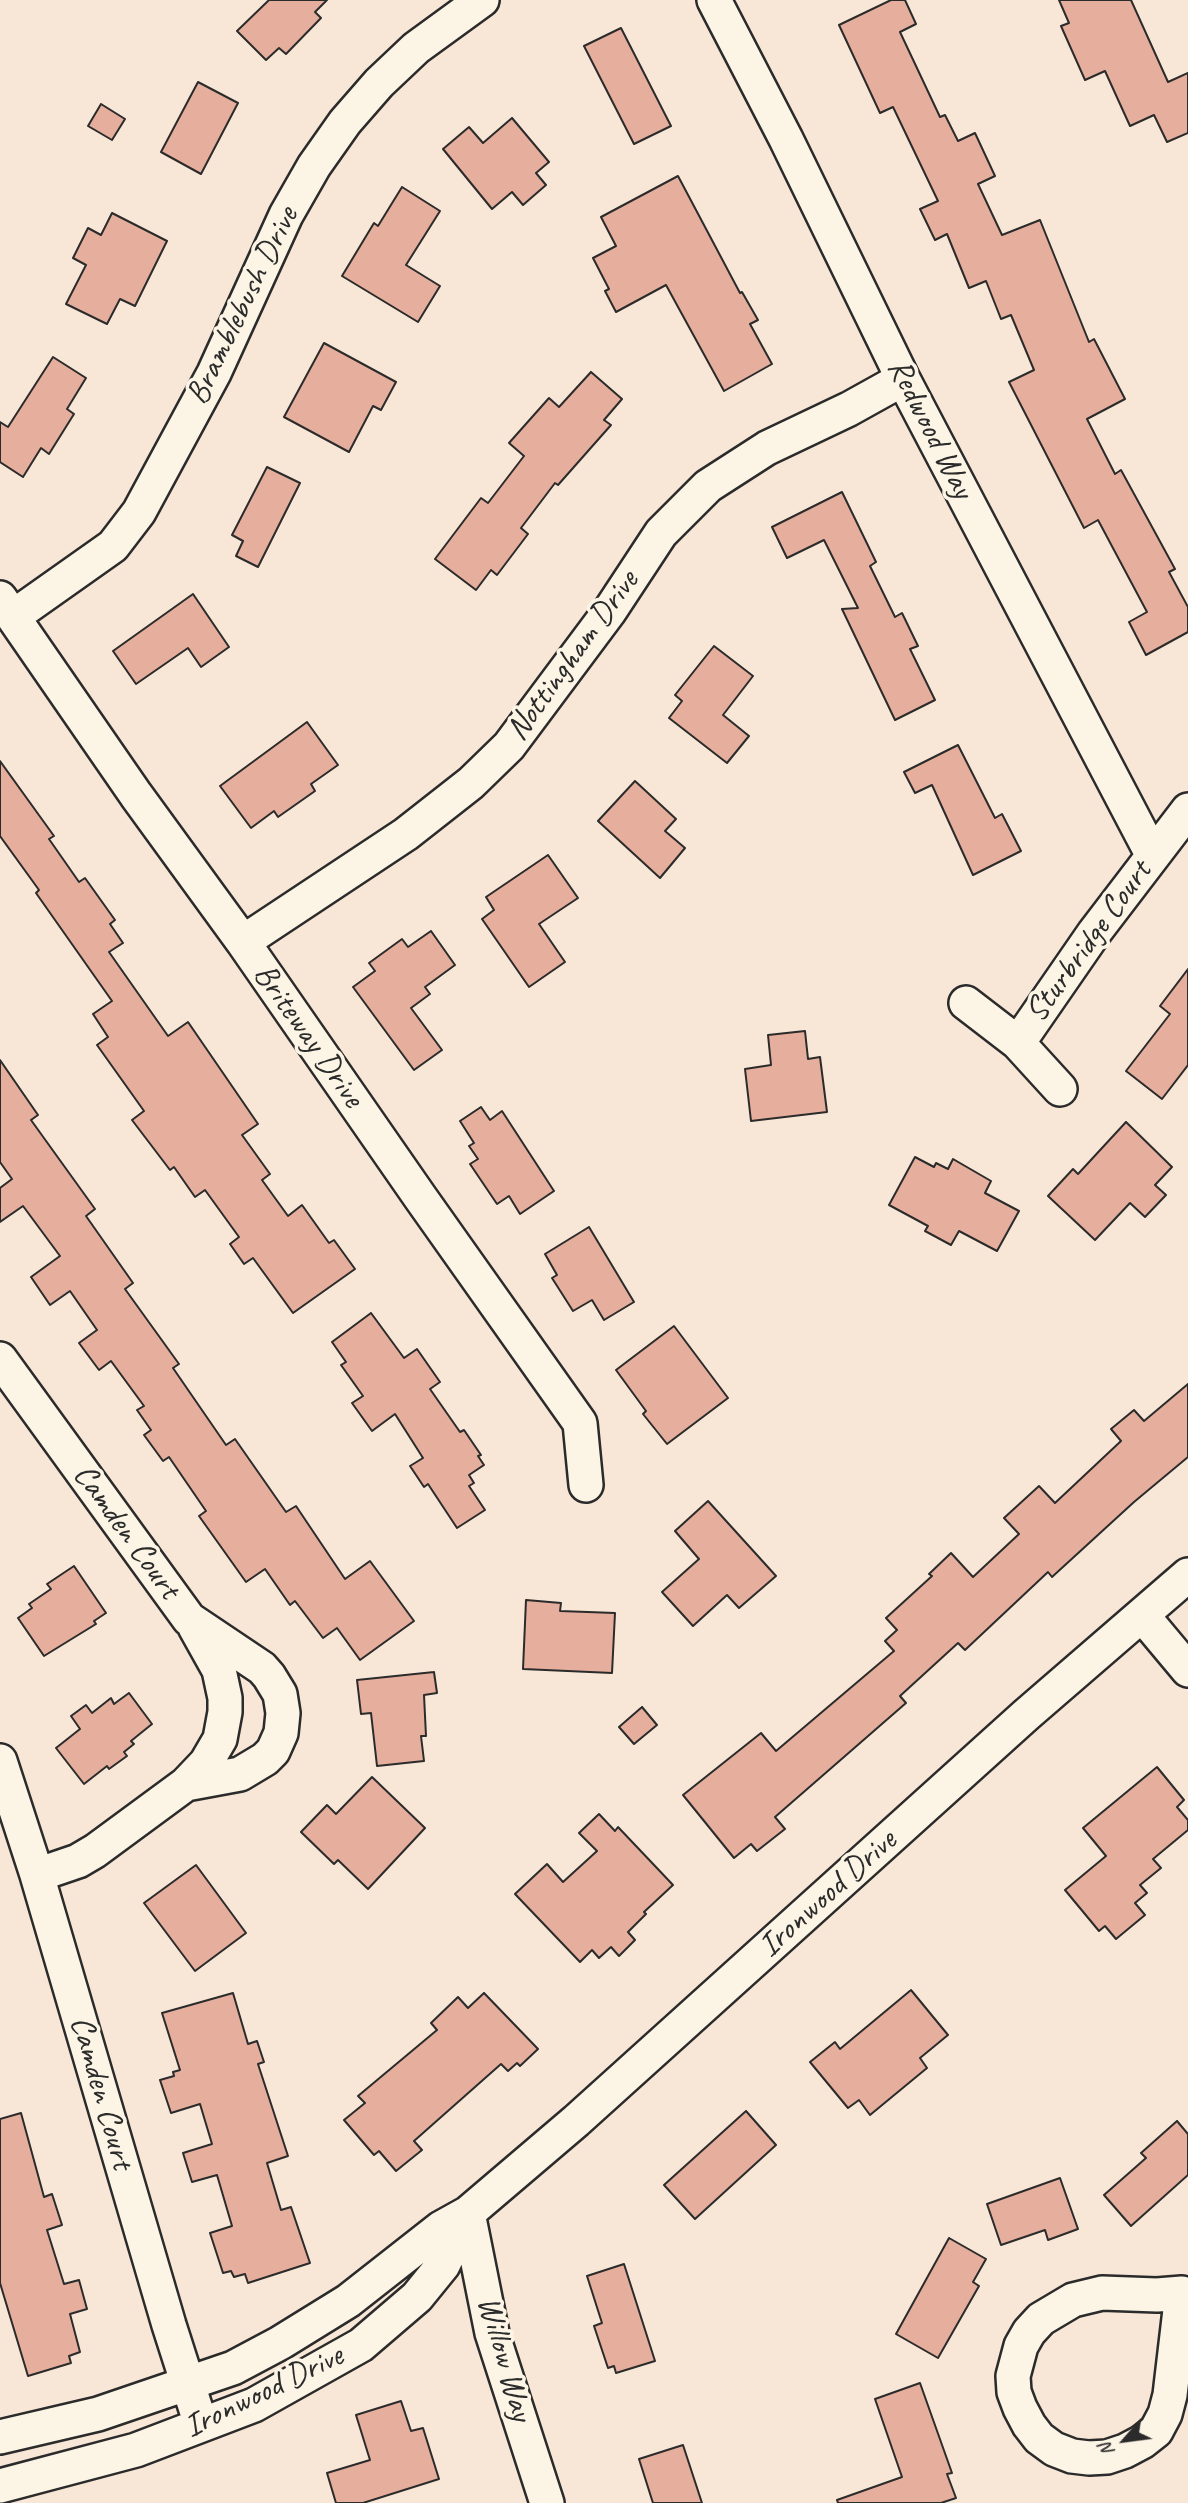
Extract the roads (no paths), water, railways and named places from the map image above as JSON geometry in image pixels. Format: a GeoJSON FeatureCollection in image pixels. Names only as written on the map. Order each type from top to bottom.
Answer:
{"type":"FeatureCollection","features":[{"type":"Feature","properties":{"kind":"street","name":"Bramblebush Drive"},"geometry":{"type":"LineString","coordinates":[[7,607],[113,546],[139,512],[214,373],[286,215],[314,166],[345,122],[379,83],[416,48],[482,0]]}},
{"type":"Feature","properties":{"kind":"street","name":"Redwood Way"},"geometry":{"type":"LineString","coordinates":[[714,0],[786,139],[903,379],[1152,854]]}},
{"type":"Feature","properties":{"kind":"street","name":"Nottingham Drive"},"geometry":{"type":"LineString","coordinates":[[243,942],[406,834],[471,783],[509,746],[609,612],[661,533],[708,486],[767,448],[849,409],[903,379]]}},
{"type":"Feature","properties":{"kind":"street","name":"Briteway Drive"},"geometry":{"type":"LineString","coordinates":[[7,607],[136,795],[243,942],[580,1423],[586,1485]]}},
{"type":"Feature","properties":{"kind":"street","name":"Sturbridge Court"},"geometry":{"type":"LineString","coordinates":[[1018,1043],[1058,982],[1152,854],[1188,810]]}},
{"type":"Feature","properties":{"kind":"street"},"geometry":{"type":"LineString","coordinates":[[966,1003],[1018,1043],[1060,1089]]}},
{"type":"Feature","properties":{"kind":"street","name":"Camden Court"},"geometry":{"type":"LineString","coordinates":[[0,1359],[190,1619],[262,1668],[270,1676],[279,1694],[284,1713],[281,1733],[273,1751],[258,1765],[240,1774],[186,1784]]}},
{"type":"Feature","properties":{"kind":"street","name":"Ironwood Drive"},"geometry":{"type":"LineString","coordinates":[[0,2437],[98,2414],[187,2386],[233,2368],[348,2301],[441,2228],[468,2213],[642,2063],[1026,1715],[1188,1574]]}},
{"type":"Feature","properties":{"kind":"street"},"geometry":{"type":"LineString","coordinates":[[1142,1615],[1188,1670]]}},
{"type":"Feature","properties":{"kind":"street"},"geometry":{"type":"LineString","coordinates":[[37,1875],[78,1861],[95,1851],[186,1784],[214,1752],[220,1739],[225,1712],[219,1670],[190,1619]]}},
{"type":"Feature","properties":{"kind":"street","name":"Camden Court"},"geometry":{"type":"LineString","coordinates":[[0,1761],[37,1875],[187,2386],[201,2425]]}},
{"type":"Feature","properties":{"kind":"street","name":"Ironwood Drive"},"geometry":{"type":"LineString","coordinates":[[0,2487],[136,2449],[254,2405],[361,2345],[417,2297],[443,2264],[468,2213]]}},
{"type":"Feature","properties":{"kind":"street","name":"Willow Way"},"geometry":{"type":"LineString","coordinates":[[468,2213],[492,2333],[547,2503]]}},
{"type":"Feature","properties":{"kind":"street"},"geometry":{"type":"LineString","coordinates":[[1185,2290],[1170,2395],[1165,2414],[1156,2431],[1142,2442],[1108,2457],[1072,2456],[1054,2449],[1040,2438],[1020,2408],[1014,2392],[1013,2376],[1021,2346],[1041,2319],[1073,2300],[1091,2295],[1185,2290]]}}]}
